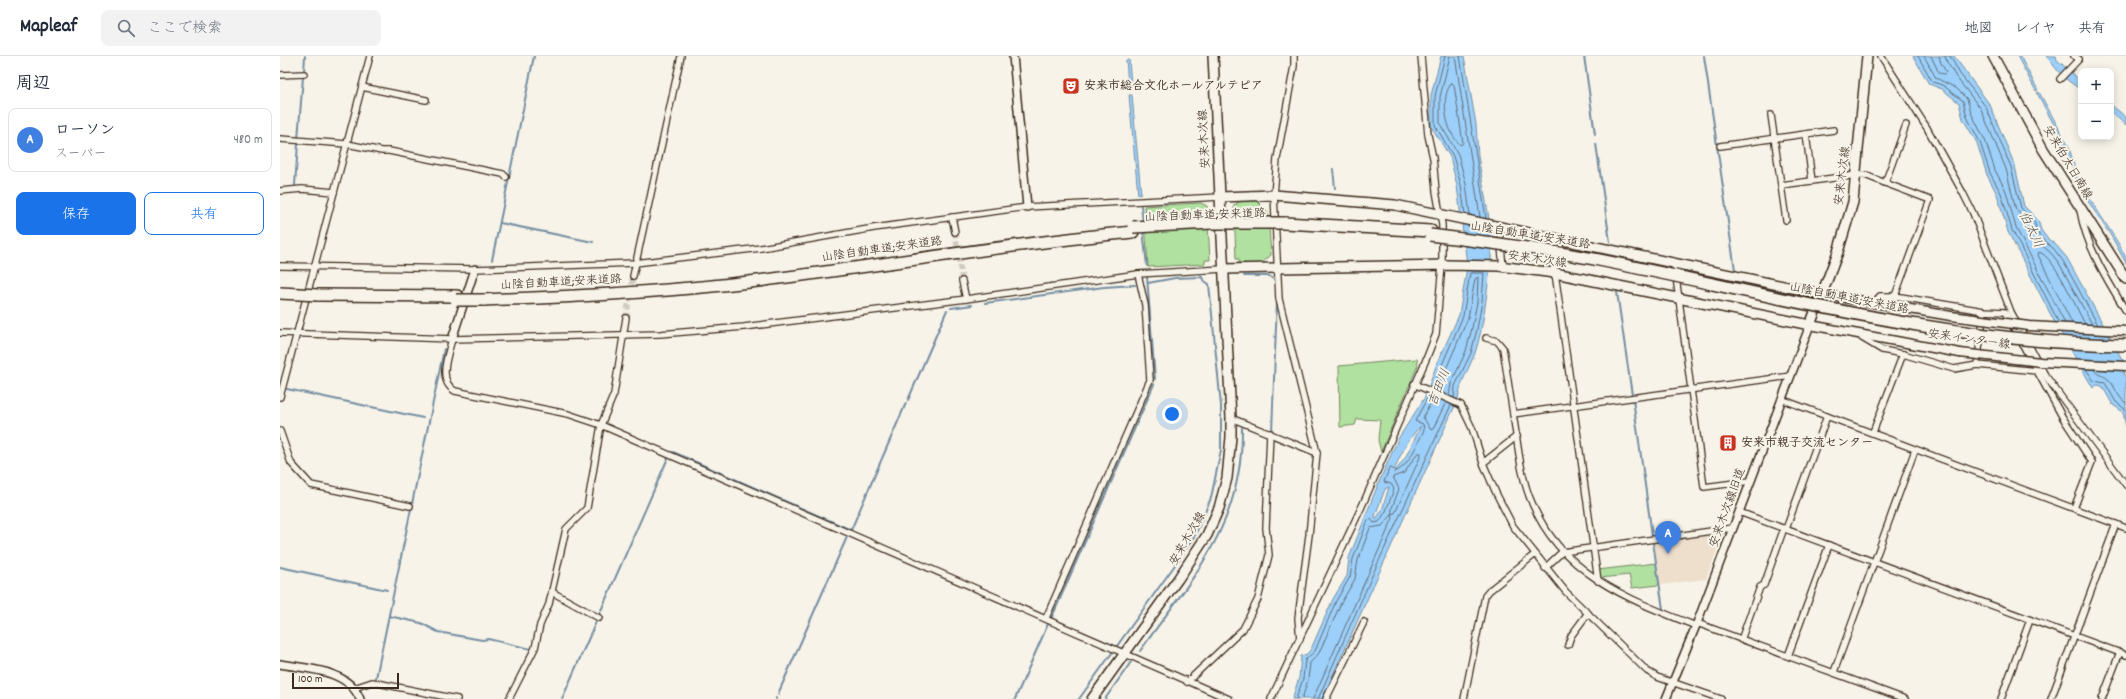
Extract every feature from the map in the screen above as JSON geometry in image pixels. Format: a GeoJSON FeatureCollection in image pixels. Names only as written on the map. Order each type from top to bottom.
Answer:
{"type":"FeatureCollection","features":[{"type":"Feature","properties":{"kind":"highway","name":"山陰自動車道;安来道路"},"geometry":{"type":"LineString","coordinates":[[280,298],[483,298],[706,282],[1057,235],[1212,223],[1284,225],[1431,233],[1572,251],[1768,292],[1939,324],[2042,337],[2126,341]]}},
{"type":"Feature","properties":{"kind":"highway","name":"山陰自動車道;安来道路"},"geometry":{"type":"LineString","coordinates":[[1431,233],[1599,260],[1760,295],[1938,328],[2043,341],[2126,345]]}},
{"type":"Feature","properties":{"kind":"highway","name":"山陰自動車道;安来道路"},"geometry":{"type":"LineString","coordinates":[[280,293],[318,298]]}},
{"type":"Feature","properties":{"kind":"main road","name":"安来木次線"},"geometry":{"type":"LineString","coordinates":[[1092,699],[1191,560],[1214,519],[1227,478],[1230,458],[1231,418],[1213,56]]}},
{"type":"Feature","properties":{"kind":"main road","name":"安来木次線"},"geometry":{"type":"LineString","coordinates":[[1223,269],[1445,265],[1501,266],[1555,273],[1810,325],[1849,221],[1857,175],[1868,56]]}},
{"type":"Feature","properties":{"kind":"main road","name":"安来伯太日南線"},"geometry":{"type":"LineString","coordinates":[[1992,56],[2043,149],[2079,207],[2093,224],[2126,279]]}},
{"type":"Feature","properties":{"kind":"main road","name":"安来木次線"},"geometry":{"type":"LineString","coordinates":[[1220,197],[1274,195],[1361,201],[1442,214],[1822,294]]}},
{"type":"Feature","properties":{"kind":"main road","name":"安来インター線"},"geometry":{"type":"LineString","coordinates":[[1822,294],[1873,304],[2029,326],[2126,331]]}},
{"type":"Feature","properties":{"kind":"main road","name":"安来インター線"},"geometry":{"type":"LineString","coordinates":[[1810,325],[1960,353],[2041,362],[2126,366]]}},
{"type":"Feature","properties":{"kind":"street"},"geometry":{"type":"LineString","coordinates":[[280,397],[370,56]]}},
{"type":"Feature","properties":{"kind":"street"},"geometry":{"type":"LineString","coordinates":[[633,276],[681,56]]}},
{"type":"Feature","properties":{"kind":"street"},"geometry":{"type":"LineString","coordinates":[[1014,56],[1027,207]]}},
{"type":"Feature","properties":{"kind":"street"},"geometry":{"type":"LineString","coordinates":[[1294,56],[1293,73],[1277,160],[1274,195],[1280,307],[1316,453],[1309,535],[1298,618],[1297,630],[1300,639]]}},
{"type":"Feature","properties":{"kind":"street"},"geometry":{"type":"LineString","coordinates":[[1271,699],[1362,506],[1416,384],[1436,334],[1445,265],[1442,214],[1428,135],[1421,56]]}},
{"type":"Feature","properties":{"kind":"street"},"geometry":{"type":"LineString","coordinates":[[1881,56],[1927,128],[1963,193],[1973,213],[2011,312],[2063,418],[2092,462],[2074,508]]}},
{"type":"Feature","properties":{"kind":"street"},"geometry":{"type":"LineString","coordinates":[[2060,79],[2071,68],[2078,57]]}},
{"type":"Feature","properties":{"kind":"street"},"geometry":{"type":"LineString","coordinates":[[280,75],[304,74]]}},
{"type":"Feature","properties":{"kind":"street"},"geometry":{"type":"LineString","coordinates":[[362,87],[426,100]]}},
{"type":"Feature","properties":{"kind":"street"},"geometry":{"type":"LineString","coordinates":[[1771,115],[1786,220]]}},
{"type":"Feature","properties":{"kind":"street"},"geometry":{"type":"LineString","coordinates":[[1885,183],[1906,125]]}},
{"type":"Feature","properties":{"kind":"street"},"geometry":{"type":"LineString","coordinates":[[1720,146],[1834,130]]}},
{"type":"Feature","properties":{"kind":"street"},"geometry":{"type":"LineString","coordinates":[[1806,134],[1812,181]]}},
{"type":"Feature","properties":{"kind":"street"},"geometry":{"type":"LineString","coordinates":[[280,139],[347,144],[503,174],[506,177]]}},
{"type":"Feature","properties":{"kind":"street"},"geometry":{"type":"LineString","coordinates":[[1781,185],[1865,175],[1930,200],[1895,296]]}},
{"type":"Feature","properties":{"kind":"street"},"geometry":{"type":"LineString","coordinates":[[280,191],[297,189],[334,192]]}},
{"type":"Feature","properties":{"kind":"street"},"geometry":{"type":"LineString","coordinates":[[280,266],[475,269],[635,262],[761,248],[952,217],[1027,207],[1220,197]]}},
{"type":"Feature","properties":{"kind":"street"},"geometry":{"type":"LineString","coordinates":[[2079,207],[2083,229],[2112,287],[2126,311]]}},
{"type":"Feature","properties":{"kind":"street"},"geometry":{"type":"LineString","coordinates":[[952,217],[955,232]]}},
{"type":"Feature","properties":{"kind":"street"},"geometry":{"type":"LineString","coordinates":[[1498,226],[1501,266]]}},
{"type":"Feature","properties":{"kind":"street"},"geometry":{"type":"LineString","coordinates":[[1548,237],[1555,273],[1598,581]]}},
{"type":"Feature","properties":{"kind":"street"},"geometry":{"type":"LineString","coordinates":[[1674,262],[1680,298],[1679,312],[1704,487],[1750,481]]}},
{"type":"Feature","properties":{"kind":"street"},"geometry":{"type":"LineString","coordinates":[[475,269],[452,339],[445,374],[447,383],[452,389],[465,394],[568,414],[601,425],[756,494],[1046,618],[1228,699]]}},
{"type":"Feature","properties":{"kind":"street"},"geometry":{"type":"LineString","coordinates":[[280,333],[452,339],[623,335],[744,327],[966,299],[1138,274],[1223,269]]}},
{"type":"Feature","properties":{"kind":"street"},"geometry":{"type":"LineString","coordinates":[[1046,618],[1150,380],[1145,305],[1138,274]]}},
{"type":"Feature","properties":{"kind":"street"},"geometry":{"type":"LineString","coordinates":[[962,281],[966,299]]}},
{"type":"Feature","properties":{"kind":"street"},"geometry":{"type":"LineString","coordinates":[[1873,304],[1880,296],[1895,296],[1984,311],[2011,312]]}},
{"type":"Feature","properties":{"kind":"street"},"geometry":{"type":"LineString","coordinates":[[1976,365],[1984,311]]}},
{"type":"Feature","properties":{"kind":"street"},"geometry":{"type":"LineString","coordinates":[[2004,312],[2037,371],[2043,376],[2126,485]]}},
{"type":"Feature","properties":{"kind":"street"},"geometry":{"type":"LineString","coordinates":[[509,699],[535,648],[540,625],[552,592],[566,529],[587,508],[601,425],[614,394],[626,318]]}},
{"type":"Feature","properties":{"kind":"street","name":"安来木次線旧道"},"geometry":{"type":"LineString","coordinates":[[1666,699],[1697,625],[1810,325]]}},
{"type":"Feature","properties":{"kind":"street"},"geometry":{"type":"LineString","coordinates":[[1861,334],[1862,338],[1882,350],[1903,354],[1954,369],[1976,365],[2037,371]]}},
{"type":"Feature","properties":{"kind":"street"},"geometry":{"type":"LineString","coordinates":[[1486,338],[1497,341],[1503,348],[1523,473],[1531,503],[1542,524],[1562,552],[1598,581],[1638,603],[1834,672],[1905,699]]}},
{"type":"Feature","properties":{"kind":"street"},"geometry":{"type":"LineString","coordinates":[[1873,432],[1903,354]]}},
{"type":"Feature","properties":{"kind":"street"},"geometry":{"type":"LineString","coordinates":[[1514,414],[1691,388],[1791,376]]}},
{"type":"Feature","properties":{"kind":"street"},"geometry":{"type":"LineString","coordinates":[[1416,384],[1461,405],[1472,428],[1483,463],[1513,526],[1545,568],[1588,614],[1647,671],[1721,699]]}},
{"type":"Feature","properties":{"kind":"street"},"geometry":{"type":"LineString","coordinates":[[1781,399],[1873,432],[1915,450],[2126,528]]}},
{"type":"Feature","properties":{"kind":"street"},"geometry":{"type":"LineString","coordinates":[[1741,640],[1760,587],[1764,585],[1827,416]]}},
{"type":"Feature","properties":{"kind":"street"},"geometry":{"type":"LineString","coordinates":[[1231,418],[1316,453]]}},
{"type":"Feature","properties":{"kind":"street"},"geometry":{"type":"LineString","coordinates":[[280,431],[291,463],[311,485],[410,506]]}},
{"type":"Feature","properties":{"kind":"street"},"geometry":{"type":"LineString","coordinates":[[1187,682],[1243,629],[1258,599],[1269,555],[1266,528],[1270,433]]}},
{"type":"Feature","properties":{"kind":"street"},"geometry":{"type":"LineString","coordinates":[[1483,463],[1517,436]]}},
{"type":"Feature","properties":{"kind":"street"},"geometry":{"type":"LineString","coordinates":[[1834,672],[1915,450]]}},
{"type":"Feature","properties":{"kind":"street"},"geometry":{"type":"LineString","coordinates":[[1739,512],[2126,654]]}},
{"type":"Feature","properties":{"kind":"street"},"geometry":{"type":"LineString","coordinates":[[2052,699],[2116,524]]}},
{"type":"Feature","properties":{"kind":"street"},"geometry":{"type":"LineString","coordinates":[[1545,568],[1562,552],[1733,528]]}},
{"type":"Feature","properties":{"kind":"street"},"geometry":{"type":"LineString","coordinates":[[1788,656],[1829,545]]}},
{"type":"Feature","properties":{"kind":"street"},"geometry":{"type":"LineString","coordinates":[[1464,699],[1485,596],[1490,590],[1534,555]]}},
{"type":"Feature","properties":{"kind":"street"},"geometry":{"type":"LineString","coordinates":[[552,592],[599,618]]}},
{"type":"Feature","properties":{"kind":"street"},"geometry":{"type":"LineString","coordinates":[[1568,645],[1572,636],[1588,614]]}},
{"type":"Feature","properties":{"kind":"street"},"geometry":{"type":"LineString","coordinates":[[2001,699],[2030,620]]}},
{"type":"Feature","properties":{"kind":"street"},"geometry":{"type":"LineString","coordinates":[[1326,699],[1364,622]]}},
{"type":"Feature","properties":{"kind":"street"},"geometry":{"type":"LineString","coordinates":[[2102,699],[2120,652]]}},
{"type":"Feature","properties":{"kind":"street"},"geometry":{"type":"LineString","coordinates":[[280,664],[335,675],[348,681],[360,699]]}},
{"type":"Feature","properties":{"kind":"street"},"geometry":{"type":"LineString","coordinates":[[354,688],[372,682],[457,699]]}},
{"type":"Feature","properties":{"kind":"shaded area"},"geometry":{"type":"Polygon","coordinates":[[[1724,531],[1706,579],[1660,585],[1654,541],[1724,531]]]}},
{"type":"Feature","properties":{"kind":"green space"},"geometry":{"type":"Polygon","coordinates":[[[1256,200],[1268,212],[1271,255],[1261,264],[1239,264],[1239,259],[1236,259],[1234,205],[1237,204],[1237,202],[1256,200]]]}},
{"type":"Feature","properties":{"kind":"green space"},"geometry":{"type":"Polygon","coordinates":[[[1201,203],[1207,206],[1210,260],[1205,260],[1205,264],[1148,267],[1144,206],[1201,203]]]}},
{"type":"Feature","properties":{"kind":"green space"},"geometry":{"type":"Polygon","coordinates":[[[1417,359],[1418,365],[1381,452],[1378,440],[1380,420],[1357,419],[1355,425],[1340,427],[1339,366],[1417,359]]]}},
{"type":"Feature","properties":{"kind":"green space"},"geometry":{"type":"Polygon","coordinates":[[[1656,563],[1659,585],[1632,588],[1629,575],[1600,578],[1598,570],[1656,563]]]}},
{"type":"Feature","properties":{"kind":"water"},"geometry":{"type":"Polygon","coordinates":[[[1441,56],[1464,56],[1476,124],[1478,156],[1491,230],[1491,265],[1467,264],[1457,186],[1450,157],[1431,126],[1431,95],[1441,56]]]}},
{"type":"Feature","properties":{"kind":"water","name":"伯太川"},"geometry":{"type":"Polygon","coordinates":[[[1913,56],[1954,56],[1990,105],[2015,166],[2024,206],[2038,220],[2041,230],[2047,238],[2056,245],[2067,258],[2123,361],[2124,375],[2126,378],[2126,427],[2123,412],[2113,405],[2102,386],[2097,385],[2093,388],[2054,321],[2008,232],[1997,194],[1987,175],[1977,143],[1963,119],[1959,103],[1942,89],[1929,84],[1913,56]]]}},
{"type":"Feature","properties":{"kind":"water"},"geometry":{"type":"Polygon","coordinates":[[[2017,56],[2020,56],[2038,90],[2036,91],[2017,56]]]}},
{"type":"Feature","properties":{"kind":"water"},"geometry":{"type":"Polygon","coordinates":[[[2046,56],[2056,56],[2057,60],[2069,70],[2062,76],[2046,56]]]}},
{"type":"Feature","properties":{"kind":"water"},"geometry":{"type":"Polygon","coordinates":[[[1126,60],[1129,60],[1131,84],[1128,84],[1126,60]]]}},
{"type":"Feature","properties":{"kind":"water"},"geometry":{"type":"Polygon","coordinates":[[[2069,71],[2078,78],[2078,88],[2063,77],[2069,71]]]}},
{"type":"Feature","properties":{"kind":"water"},"geometry":{"type":"Polygon","coordinates":[[[2039,92],[2069,147],[2078,180],[2120,246],[2126,258],[2126,263],[2111,236],[2076,183],[2067,149],[2037,93],[2039,92]]]}},
{"type":"Feature","properties":{"kind":"water"},"geometry":{"type":"Polygon","coordinates":[[[1129,95],[1132,95],[1141,194],[1138,195],[1129,95]]]}},
{"type":"Feature","properties":{"kind":"water"},"geometry":{"type":"Polygon","coordinates":[[[2114,107],[2126,117],[2126,125],[2114,115],[2114,107]]]}},
{"type":"Feature","properties":{"kind":"water","name":"吉田川"},"geometry":{"type":"Polygon","coordinates":[[[1467,268],[1490,269],[1481,332],[1458,399],[1322,699],[1292,699],[1299,678],[1301,656],[1307,654],[1311,649],[1333,599],[1347,576],[1349,558],[1379,482],[1398,439],[1425,397],[1436,366],[1459,315],[1467,268]],[[1421,426],[1404,448],[1394,473],[1405,458],[1421,426]],[[1389,487],[1385,489],[1375,516],[1376,519],[1382,510],[1389,487]]]}},
{"type":"Feature","properties":{"kind":"waterway"},"geometry":{"type":"LineString","coordinates":[[304,71],[305,56]]}},
{"type":"Feature","properties":{"kind":"waterway"},"geometry":{"type":"LineString","coordinates":[[492,260],[534,56]]}},
{"type":"Feature","properties":{"kind":"waterway"},"geometry":{"type":"LineString","coordinates":[[1584,56],[1595,134]]}},
{"type":"Feature","properties":{"kind":"waterway"},"geometry":{"type":"LineString","coordinates":[[1704,56],[1735,270]]}},
{"type":"Feature","properties":{"kind":"waterway"},"geometry":{"type":"LineString","coordinates":[[298,139],[303,77]]}},
{"type":"Feature","properties":{"kind":"waterway"},"geometry":{"type":"LineString","coordinates":[[295,185],[298,144]]}},
{"type":"Feature","properties":{"kind":"waterway"},"geometry":{"type":"LineString","coordinates":[[1596,144],[1610,242]]}},
{"type":"Feature","properties":{"kind":"waterway"},"geometry":{"type":"LineString","coordinates":[[1333,169],[1335,188]]}},
{"type":"Feature","properties":{"kind":"waterway"},"geometry":{"type":"LineString","coordinates":[[1141,206],[1143,223]]}},
{"type":"Feature","properties":{"kind":"waterway"},"geometry":{"type":"LineString","coordinates":[[500,223],[593,242]]}},
{"type":"Feature","properties":{"kind":"waterway"},"geometry":{"type":"LineString","coordinates":[[1143,230],[1147,266]]}},
{"type":"Feature","properties":{"kind":"waterway"},"geometry":{"type":"LineString","coordinates":[[1244,276],[1269,276],[1276,281]]}},
{"type":"Feature","properties":{"kind":"waterway"},"geometry":{"type":"LineString","coordinates":[[1147,277],[1155,379]]}},
{"type":"Feature","properties":{"kind":"waterway"},"geometry":{"type":"LineString","coordinates":[[1079,699],[1195,535],[1211,498],[1221,450],[1221,406],[1209,284],[1203,280],[1202,277],[1175,278],[1148,283]]}},
{"type":"Feature","properties":{"kind":"waterway"},"geometry":{"type":"LineString","coordinates":[[985,303],[1104,287],[1135,285]]}},
{"type":"Feature","properties":{"kind":"waterway"},"geometry":{"type":"LineString","coordinates":[[1617,292],[1632,395]]}},
{"type":"Feature","properties":{"kind":"waterway"},"geometry":{"type":"LineString","coordinates":[[1272,432],[1277,300]]}},
{"type":"Feature","properties":{"kind":"waterway"},"geometry":{"type":"LineString","coordinates":[[951,308],[972,305]]}},
{"type":"Feature","properties":{"kind":"waterway"},"geometry":{"type":"LineString","coordinates":[[908,400],[947,310]]}},
{"type":"Feature","properties":{"kind":"waterway"},"geometry":{"type":"LineString","coordinates":[[376,678],[444,349]]}},
{"type":"Feature","properties":{"kind":"waterway"},"geometry":{"type":"LineString","coordinates":[[1052,617],[1154,384]]}},
{"type":"Feature","properties":{"kind":"waterway"},"geometry":{"type":"LineString","coordinates":[[287,389],[423,418]]}},
{"type":"Feature","properties":{"kind":"waterway"},"geometry":{"type":"LineString","coordinates":[[1633,399],[1652,535]]}},
{"type":"Feature","properties":{"kind":"waterway"},"geometry":{"type":"LineString","coordinates":[[851,530],[906,403]]}},
{"type":"Feature","properties":{"kind":"waterway"},"geometry":{"type":"LineString","coordinates":[[1140,651],[1196,573],[1224,522],[1234,494],[1240,463],[1242,428]]}},
{"type":"Feature","properties":{"kind":"waterway"},"geometry":{"type":"LineString","coordinates":[[562,699],[668,458],[673,452],[851,530]]}},
{"type":"Feature","properties":{"kind":"waterway"},"geometry":{"type":"LineString","coordinates":[[778,694],[847,537]]}},
{"type":"Feature","properties":{"kind":"waterway"},"geometry":{"type":"LineString","coordinates":[[1653,542],[1663,609]]}},
{"type":"Feature","properties":{"kind":"waterway"},"geometry":{"type":"LineString","coordinates":[[280,567],[387,590]]}},
{"type":"Feature","properties":{"kind":"waterway"},"geometry":{"type":"LineString","coordinates":[[389,616],[421,623],[438,632],[482,640],[488,639],[531,649]]}},
{"type":"Feature","properties":{"kind":"waterway"},"geometry":{"type":"LineString","coordinates":[[1015,699],[1048,624]]}},
{"type":"Feature","properties":{"kind":"waterway"},"geometry":{"type":"LineString","coordinates":[[1105,699],[1131,662]]}},
{"type":"Feature","properties":{"kind":"tunnel"},"geometry":{"type":"LineString","coordinates":[[955,232],[962,281]]}},
{"type":"Feature","properties":{"kind":"tunnel"},"geometry":{"type":"LineString","coordinates":[[626,318],[633,276]]}},
{"type":"Feature","properties":{"kind":"place","name":"安来市総合文化ホールアルテピア"},"geometry":{"type":"Point","coordinates":[1071,86]}},
{"type":"Feature","properties":{"kind":"place","name":"安来市親子交流センター"},"geometry":{"type":"Point","coordinates":[1728,443]}},
{"type":"Feature","properties":{"kind":"place","name":"ローソン"},"geometry":{"type":"Point","coordinates":[1668,554]}}]}
